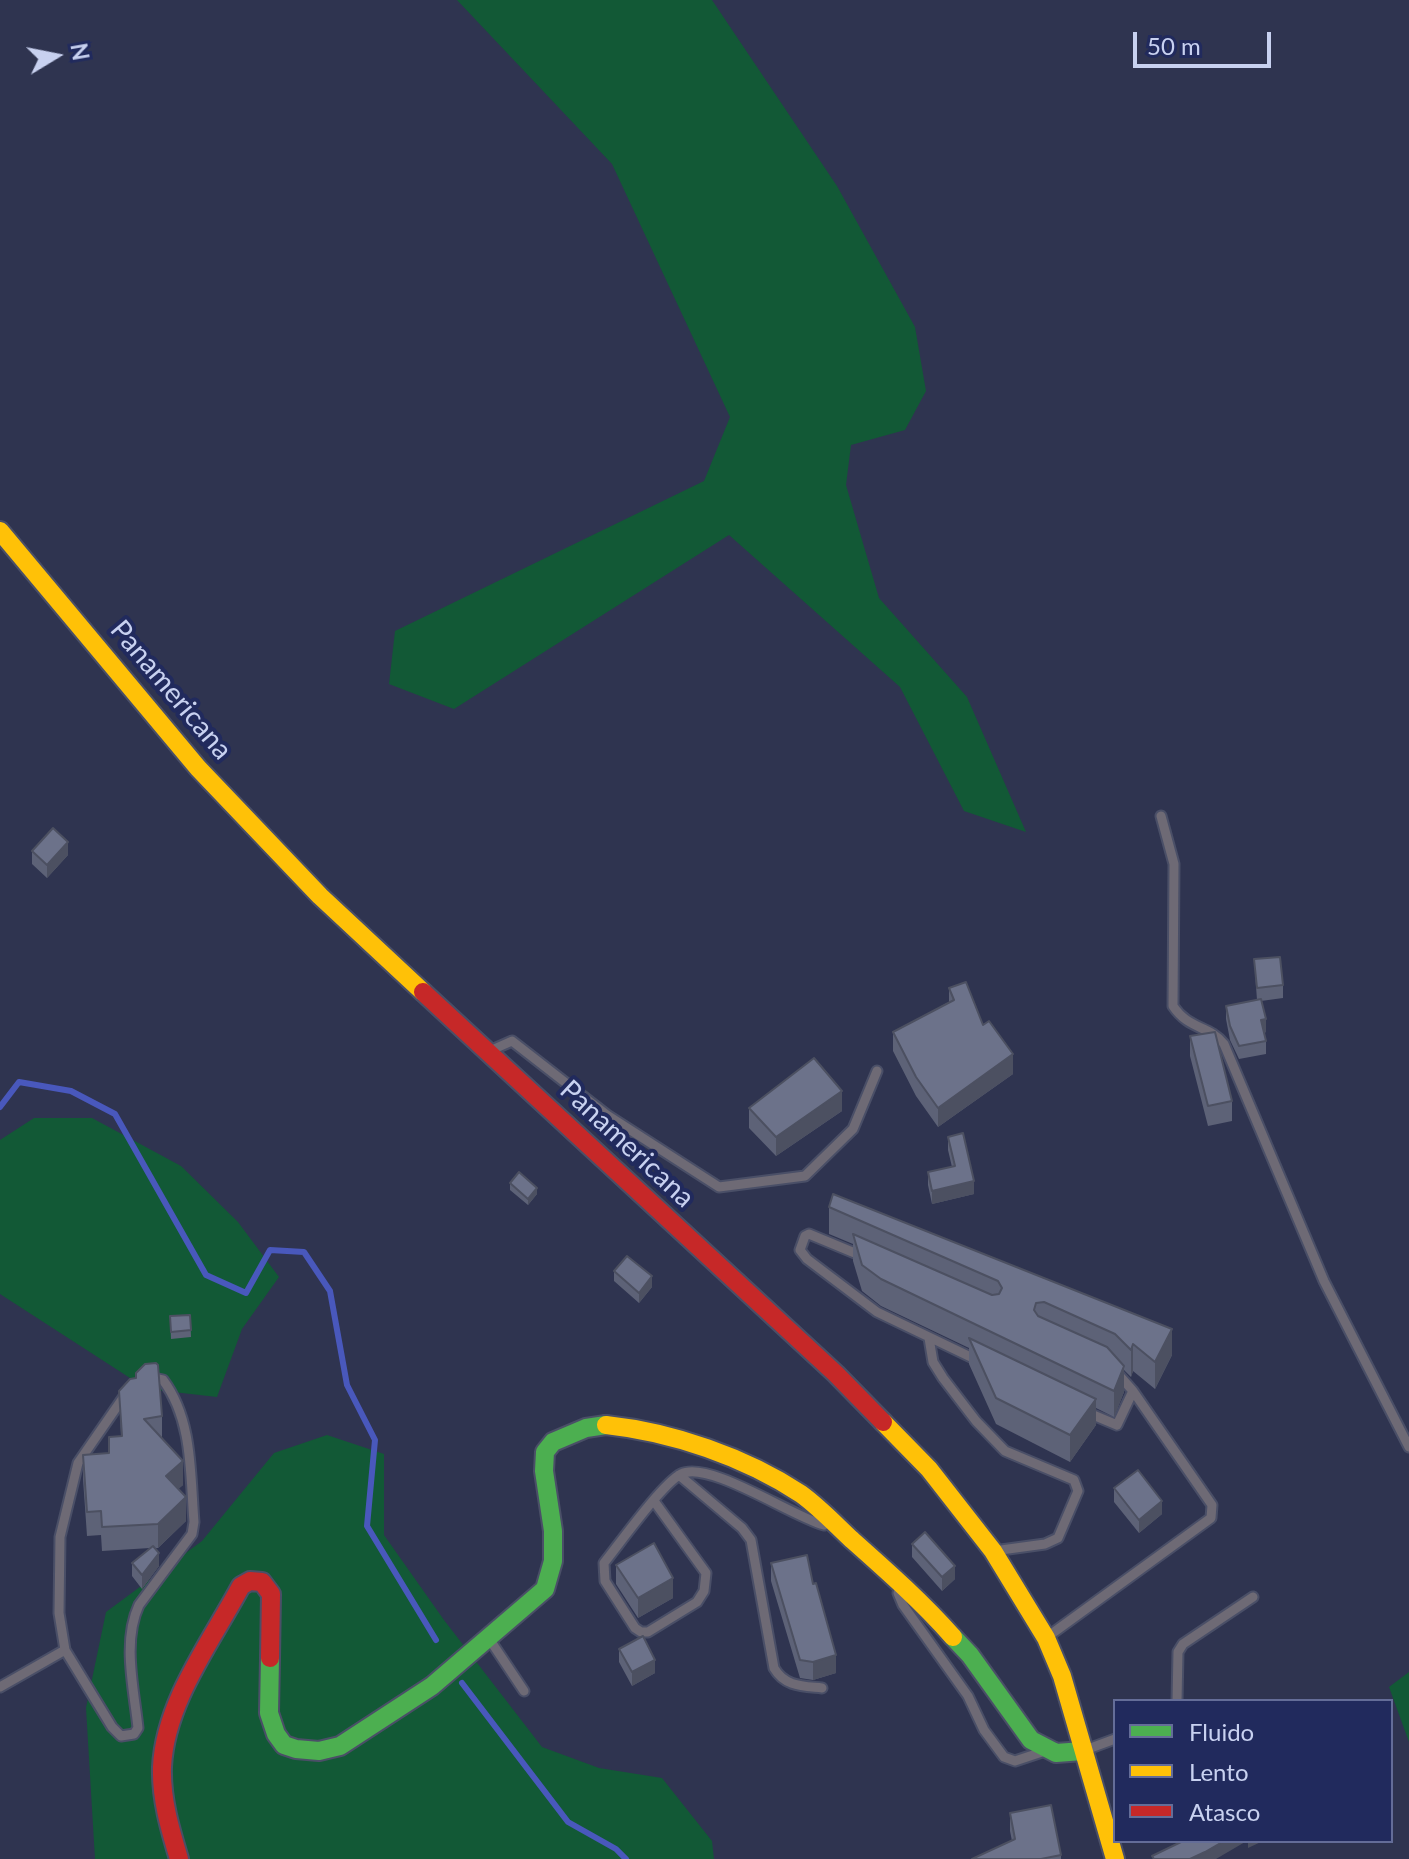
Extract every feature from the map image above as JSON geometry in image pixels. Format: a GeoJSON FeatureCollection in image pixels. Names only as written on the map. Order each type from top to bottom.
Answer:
{"type":"FeatureCollection","features":[{"type":"Feature","properties":{"kind":"main road","name":"Panamericana"},"geometry":{"type":"LineString","coordinates":[[0,531],[198,768],[320,896],[836,1374],[929,1469],[993,1551],[1046,1638],[1062,1676],[1115,1859]]}},
{"type":"Feature","properties":{"kind":"main road"},"geometry":{"type":"LineString","coordinates":[[179,1859],[162,1791],[163,1756],[173,1714],[241,1586],[260,1580],[271,1594],[269,1713],[276,1734],[284,1745],[296,1749],[319,1751],[340,1746],[432,1686],[545,1589],[553,1561],[545,1452],[553,1442],[586,1428],[605,1425],[636,1428],[687,1442],[750,1466],[802,1495],[922,1602],[970,1655],[1031,1740],[1045,1751],[1058,1755],[1083,1751]]}},
{"type":"Feature","properties":{"kind":"lane"},"geometry":{"type":"LineString","coordinates":[[1161,816],[1174,864],[1173,1006],[1181,1018],[1217,1036],[1224,1044],[1324,1281],[1409,1447]]}},
{"type":"Feature","properties":{"kind":"lane"},"geometry":{"type":"LineString","coordinates":[[487,1053],[512,1041],[607,1115],[719,1187],[805,1176],[853,1129],[877,1071]]}},
{"type":"Feature","properties":{"kind":"lane"},"geometry":{"type":"LineString","coordinates":[[869,1259],[809,1234],[805,1236],[800,1250],[807,1259],[877,1312],[986,1365]]}},
{"type":"Feature","properties":{"kind":"lane"},"geometry":{"type":"LineString","coordinates":[[929,1338],[933,1362],[943,1378],[976,1421],[1005,1451],[1074,1480],[1076,1484],[1078,1491],[1058,1538],[1045,1544],[993,1551]]}},
{"type":"Feature","properties":{"kind":"lane"},"geometry":{"type":"LineString","coordinates":[[1046,1638],[1211,1518],[1212,1514],[1212,1505],[1133,1391],[1112,1367]]}},
{"type":"Feature","properties":{"kind":"lane"},"geometry":{"type":"LineString","coordinates":[[151,1376],[163,1380],[176,1398],[186,1435],[194,1522],[192,1534],[134,1615],[130,1659],[138,1728],[134,1734],[121,1736],[112,1727],[65,1650],[59,1613],[60,1537],[78,1463],[137,1382],[151,1376]]}},
{"type":"Feature","properties":{"kind":"lane"},"geometry":{"type":"LineString","coordinates":[[1072,1405],[1117,1425],[1133,1391]]}},
{"type":"Feature","properties":{"kind":"lane"},"geometry":{"type":"LineString","coordinates":[[654,1501],[706,1573],[704,1591],[697,1602],[648,1632],[641,1632],[635,1628],[605,1581],[604,1563],[654,1501],[679,1475],[692,1470],[714,1473],[807,1520],[843,1531]]}},
{"type":"Feature","properties":{"kind":"lane"},"geometry":{"type":"LineString","coordinates":[[679,1475],[742,1528],[751,1540],[774,1668],[779,1677],[791,1684],[822,1688]]}},
{"type":"Feature","properties":{"kind":"lane"},"geometry":{"type":"LineString","coordinates":[[891,1573],[903,1605],[968,1696],[984,1730],[1004,1757],[1015,1761],[1045,1751]]}},
{"type":"Feature","properties":{"kind":"lane"},"geometry":{"type":"LineString","coordinates":[[1177,1699],[1178,1652],[1183,1644],[1253,1597]]}},
{"type":"Feature","properties":{"kind":"lane"},"geometry":{"type":"LineString","coordinates":[[488,1637],[524,1691]]}},
{"type":"Feature","properties":{"kind":"lane"},"geometry":{"type":"LineString","coordinates":[[0,1687],[65,1650]]}},
{"type":"Feature","properties":{"kind":"lane"},"geometry":{"type":"LineString","coordinates":[[1083,1751],[1113,1740]]}},
{"type":"Feature","properties":{"kind":"green space"},"geometry":{"type":"Polygon","coordinates":[[[457,0],[712,0],[837,186],[915,327],[926,391],[905,430],[851,445],[846,485],[879,598],[967,697],[1026,832],[964,811],[900,687],[729,535],[454,709],[389,684],[395,631],[704,481],[730,417],[612,164],[457,0]]]}},
{"type":"Feature","properties":{"kind":"green space"},"geometry":{"type":"Polygon","coordinates":[[[34,1118],[92,1118],[181,1166],[238,1222],[279,1277],[242,1329],[217,1397],[147,1389],[0,1294],[0,1140],[34,1118]]]}},
{"type":"Feature","properties":{"kind":"green space"},"geometry":{"type":"Polygon","coordinates":[[[327,1435],[384,1454],[384,1535],[444,1620],[542,1747],[599,1768],[662,1778],[712,1841],[714,1859],[95,1859],[86,1708],[106,1612],[202,1541],[274,1453],[327,1435]]]}},
{"type":"Feature","properties":{"kind":"green space"},"geometry":{"type":"Polygon","coordinates":[[[1409,1672],[1409,1742],[1389,1687],[1409,1672]]]}},
{"type":"Feature","properties":{"kind":"building"},"geometry":{"type":"Polygon","coordinates":[[[53,828],[68,842],[47,865],[32,851],[53,828]]]}},
{"type":"Feature","properties":{"kind":"building"},"geometry":{"type":"Polygon","coordinates":[[[1280,957],[1283,985],[1257,988],[1254,959],[1280,957]]]}},
{"type":"Feature","properties":{"kind":"building"},"geometry":{"type":"Polygon","coordinates":[[[966,982],[983,1025],[989,1021],[1013,1054],[938,1108],[916,1077],[893,1032],[954,1000],[949,988],[966,982]]]}},
{"type":"Feature","properties":{"kind":"building"},"geometry":{"type":"Polygon","coordinates":[[[1261,999],[1266,1019],[1261,1020],[1266,1041],[1239,1046],[1226,1006],[1261,999]]]}},
{"type":"Feature","properties":{"kind":"building"},"geometry":{"type":"Polygon","coordinates":[[[1215,1032],[1232,1101],[1208,1106],[1190,1036],[1215,1032]]]}},
{"type":"Feature","properties":{"kind":"building"},"geometry":{"type":"Polygon","coordinates":[[[814,1058],[842,1091],[776,1137],[749,1108],[814,1058]]]}},
{"type":"Feature","properties":{"kind":"building"},"geometry":{"type":"Polygon","coordinates":[[[963,1133],[974,1181],[932,1191],[928,1172],[955,1166],[948,1137],[963,1133]]]}},
{"type":"Feature","properties":{"kind":"building"},"geometry":{"type":"Polygon","coordinates":[[[519,1172],[537,1188],[528,1199],[510,1183],[519,1172]]]}},
{"type":"Feature","properties":{"kind":"building"},"geometry":{"type":"Polygon","coordinates":[[[833,1194],[1172,1329],[1155,1362],[1133,1344],[1131,1350],[1115,1334],[1044,1302],[1036,1303],[1034,1310],[1038,1316],[1107,1347],[1124,1366],[1114,1391],[881,1279],[862,1265],[853,1234],[992,1295],[999,1294],[1002,1288],[998,1281],[829,1207],[833,1194]]]}},
{"type":"Feature","properties":{"kind":"building"},"geometry":{"type":"Polygon","coordinates":[[[627,1256],[652,1276],[639,1293],[614,1271],[627,1256]]]}},
{"type":"Feature","properties":{"kind":"building"},"geometry":{"type":"Polygon","coordinates":[[[190,1315],[191,1330],[171,1332],[170,1316],[190,1315]]]}},
{"type":"Feature","properties":{"kind":"building"},"geometry":{"type":"Polygon","coordinates":[[[969,1338],[1096,1399],[1070,1435],[996,1398],[969,1338]]]}},
{"type":"Feature","properties":{"kind":"building"},"geometry":{"type":"Polygon","coordinates":[[[156,1363],[162,1416],[144,1419],[183,1461],[166,1476],[186,1497],[158,1524],[102,1527],[101,1511],[87,1512],[83,1455],[109,1453],[109,1437],[122,1436],[119,1391],[130,1379],[136,1378],[136,1373],[145,1364],[156,1363]]]}},
{"type":"Feature","properties":{"kind":"building"},"geometry":{"type":"Polygon","coordinates":[[[1138,1470],[1162,1501],[1139,1520],[1114,1488],[1138,1470]]]}},
{"type":"Feature","properties":{"kind":"building"},"geometry":{"type":"Polygon","coordinates":[[[925,1532],[955,1566],[942,1577],[912,1544],[925,1532]]]}},
{"type":"Feature","properties":{"kind":"building"},"geometry":{"type":"Polygon","coordinates":[[[654,1543],[673,1578],[638,1598],[616,1565],[654,1543]]]}},
{"type":"Feature","properties":{"kind":"building"},"geometry":{"type":"Polygon","coordinates":[[[153,1546],[159,1553],[142,1575],[132,1563],[153,1546]]]}},
{"type":"Feature","properties":{"kind":"building"},"geometry":{"type":"Polygon","coordinates":[[[807,1555],[836,1655],[813,1662],[800,1660],[771,1563],[807,1555]]]}},
{"type":"Feature","properties":{"kind":"building"},"geometry":{"type":"Polygon","coordinates":[[[643,1636],[655,1660],[632,1672],[619,1649],[643,1636]]]}},
{"type":"Feature","properties":{"kind":"building"},"geometry":{"type":"Polygon","coordinates":[[[1051,1805],[1061,1855],[1041,1859],[972,1859],[1015,1839],[1010,1813],[1051,1805]]]}},
{"type":"Feature","properties":{"kind":"building"},"geometry":{"type":"Polygon","coordinates":[[[1179,1843],[1221,1843],[1190,1859],[1154,1859],[1152,1856],[1179,1843]]]}},
{"type":"Feature","properties":{"kind":"waterway"},"geometry":{"type":"LineString","coordinates":[[0,1107],[19,1082],[71,1091],[115,1114],[206,1275],[246,1293],[270,1250],[304,1252],[330,1291],[347,1385],[375,1440],[367,1526],[436,1640]]}},
{"type":"Feature","properties":{"kind":"waterway"},"geometry":{"type":"LineString","coordinates":[[462,1683],[568,1822],[616,1849],[626,1859]]}},
{"type":"Feature","properties":{"kind":"traffic: fast"},"geometry":{"type":"LineString","coordinates":[[270,1658],[269,1713],[276,1734],[284,1745],[296,1749],[319,1751],[340,1746],[432,1686],[545,1589],[553,1561],[545,1452],[553,1442],[586,1428],[606,1425]]}},
{"type":"Feature","properties":{"kind":"traffic: fast"},"geometry":{"type":"LineString","coordinates":[[953,1637],[970,1655],[1031,1740],[1056,1753],[1083,1751]]}},
{"type":"Feature","properties":{"kind":"traffic: slow"},"geometry":{"type":"LineString","coordinates":[[0,531],[198,768],[320,896],[423,992]]}},
{"type":"Feature","properties":{"kind":"traffic: slow"},"geometry":{"type":"LineString","coordinates":[[883,1422],[929,1469],[993,1551],[1046,1638],[1062,1676],[1115,1859]]}},
{"type":"Feature","properties":{"kind":"traffic: slow"},"geometry":{"type":"LineString","coordinates":[[606,1425],[631,1428],[707,1448],[756,1469],[801,1494],[917,1599],[953,1637]]}},
{"type":"Feature","properties":{"kind":"traffic: jam"},"geometry":{"type":"LineString","coordinates":[[423,992],[836,1374],[883,1422]]}},
{"type":"Feature","properties":{"kind":"traffic: jam"},"geometry":{"type":"LineString","coordinates":[[179,1859],[163,1791],[162,1767],[171,1719],[191,1673],[241,1586],[250,1581],[262,1582],[271,1594],[270,1658]]}}]}
